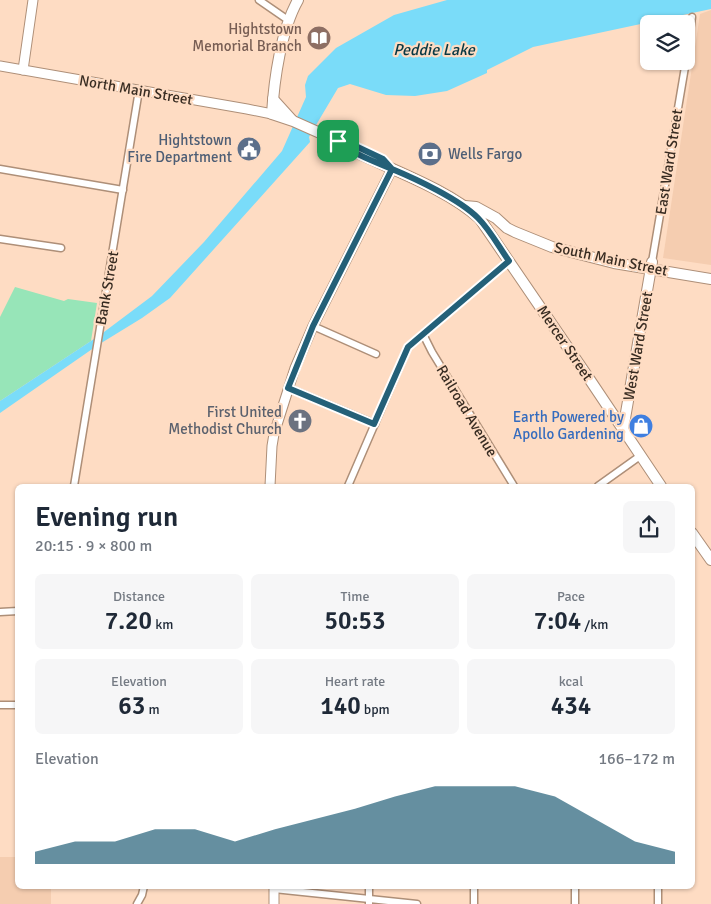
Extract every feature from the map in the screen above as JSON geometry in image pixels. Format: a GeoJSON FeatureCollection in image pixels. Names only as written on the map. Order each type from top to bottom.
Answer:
{"type":"FeatureCollection","features":[{"type":"Feature","properties":{"kind":"main road"},"geometry":{"type":"LineString","coordinates":[[23,70],[33,0]]}},
{"type":"Feature","properties":{"kind":"main road"},"geometry":{"type":"LineString","coordinates":[[298,0],[288,20],[273,99],[272,114],[338,141],[345,147],[462,205]]}},
{"type":"Feature","properties":{"kind":"main road","name":"North Main Street"},"geometry":{"type":"LineString","coordinates":[[0,66],[272,114]]}},
{"type":"Feature","properties":{"kind":"main road"},"geometry":{"type":"LineString","coordinates":[[273,99],[293,121]]}},
{"type":"Feature","properties":{"kind":"main road"},"geometry":{"type":"LineString","coordinates":[[270,484],[272,446],[288,388],[313,326],[392,169]]}},
{"type":"Feature","properties":{"kind":"main road","name":"South Main Street"},"geometry":{"type":"LineString","coordinates":[[462,205],[476,207],[496,218],[507,228],[552,247],[614,263],[651,266],[711,279]]}},
{"type":"Feature","properties":{"kind":"main road","name":"Mercer Street"},"geometry":{"type":"LineString","coordinates":[[462,205],[480,220],[660,484]]}},
{"type":"Feature","properties":{"kind":"main road","name":"West Ward Street"},"geometry":{"type":"LineString","coordinates":[[623,430],[651,266]]}},
{"type":"Feature","properties":{"kind":"main road"},"geometry":{"type":"LineString","coordinates":[[695,537],[711,560]]}},
{"type":"Feature","properties":{"kind":"main road"},"geometry":{"type":"LineString","coordinates":[[274,889],[274,904]]}},
{"type":"Feature","properties":{"kind":"street"},"geometry":{"type":"LineString","coordinates":[[259,0],[288,20]]}},
{"type":"Feature","properties":{"kind":"street","name":"East Ward Street"},"geometry":{"type":"LineString","coordinates":[[651,266],[684,70]]}},
{"type":"Feature","properties":{"kind":"street","name":"Bank Street"},"geometry":{"type":"LineString","coordinates":[[74,484],[140,90]]}},
{"type":"Feature","properties":{"kind":"street"},"geometry":{"type":"LineString","coordinates":[[0,169],[124,190]]}},
{"type":"Feature","properties":{"kind":"street"},"geometry":{"type":"LineString","coordinates":[[0,239],[61,248]]}},
{"type":"Feature","properties":{"kind":"street"},"geometry":{"type":"LineString","coordinates":[[349,484],[408,347],[509,261]]}},
{"type":"Feature","properties":{"kind":"street"},"geometry":{"type":"LineString","coordinates":[[313,326],[376,354]]}},
{"type":"Feature","properties":{"kind":"street","name":"Railroad Avenue"},"geometry":{"type":"LineString","coordinates":[[423,334],[432,352],[513,484]]}},
{"type":"Feature","properties":{"kind":"street"},"geometry":{"type":"LineString","coordinates":[[288,388],[374,424]]}},
{"type":"Feature","properties":{"kind":"street"},"geometry":{"type":"LineString","coordinates":[[601,484],[640,456]]}},
{"type":"Feature","properties":{"kind":"street"},"geometry":{"type":"LineString","coordinates":[[0,612],[15,611]]}},
{"type":"Feature","properties":{"kind":"street"},"geometry":{"type":"LineString","coordinates":[[0,705],[15,705]]}},
{"type":"Feature","properties":{"kind":"street"},"geometry":{"type":"LineString","coordinates":[[137,904],[143,889]]}},
{"type":"Feature","properties":{"kind":"street"},"geometry":{"type":"LineString","coordinates":[[288,889],[369,901],[417,904]]}},
{"type":"Feature","properties":{"kind":"street"},"geometry":{"type":"LineString","coordinates":[[474,889],[474,904]]}},
{"type":"Feature","properties":{"kind":"street"},"geometry":{"type":"LineString","coordinates":[[575,889],[575,904]]}},
{"type":"Feature","properties":{"kind":"street"},"geometry":{"type":"LineString","coordinates":[[658,889],[658,904]]}},
{"type":"Feature","properties":{"kind":"shaded area"},"geometry":{"type":"Polygon","coordinates":[[[711,10],[711,265],[663,258],[692,70],[695,70],[695,47],[700,14],[711,10]]]}},
{"type":"Feature","properties":{"kind":"shaded area"},"geometry":{"type":"Polygon","coordinates":[[[0,857],[15,857],[15,889],[51,889],[51,904],[0,904],[0,857]]]}},
{"type":"Feature","properties":{"kind":"green space"},"geometry":{"type":"Polygon","coordinates":[[[15,287],[64,301],[68,299],[97,303],[91,341],[0,401],[0,317],[15,287]]]}},
{"type":"Feature","properties":{"kind":"water","name":"Peddie Lake"},"geometry":{"type":"Polygon","coordinates":[[[447,0],[711,0],[711,9],[683,15],[640,15],[640,24],[533,47],[487,70],[487,73],[447,91],[415,96],[386,95],[350,84],[338,88],[309,137],[310,142],[170,298],[0,413],[0,401],[100,335],[152,296],[204,242],[282,151],[306,97],[305,85],[308,76],[336,48],[394,15],[447,0]]]}},
{"type":"Feature","properties":{"kind":"place","name":"Hightstown Memorial Branch"},"geometry":{"type":"Point","coordinates":[319,38]}},
{"type":"Feature","properties":{"kind":"place","name":"Hightstown Fire Department"},"geometry":{"type":"Point","coordinates":[249,149]}},
{"type":"Feature","properties":{"kind":"place","name":"Wells Fargo"},"geometry":{"type":"Point","coordinates":[430,154]}},
{"type":"Feature","properties":{"kind":"place","name":"First United Methodist Church"},"geometry":{"type":"Point","coordinates":[300,421]}},
{"type":"Feature","properties":{"kind":"place","name":"Earth Powered by Apollo Gardening"},"geometry":{"type":"Point","coordinates":[641,426]}},
{"type":"Feature","properties":{"kind":"route"},"geometry":{"type":"LineString","coordinates":[[338,141],[345,147],[377,163],[392,169],[435,190],[462,205],[480,220],[509,261],[408,347],[374,424],[288,388],[313,326],[392,169],[383,159],[347,142],[338,141]]}}]}
